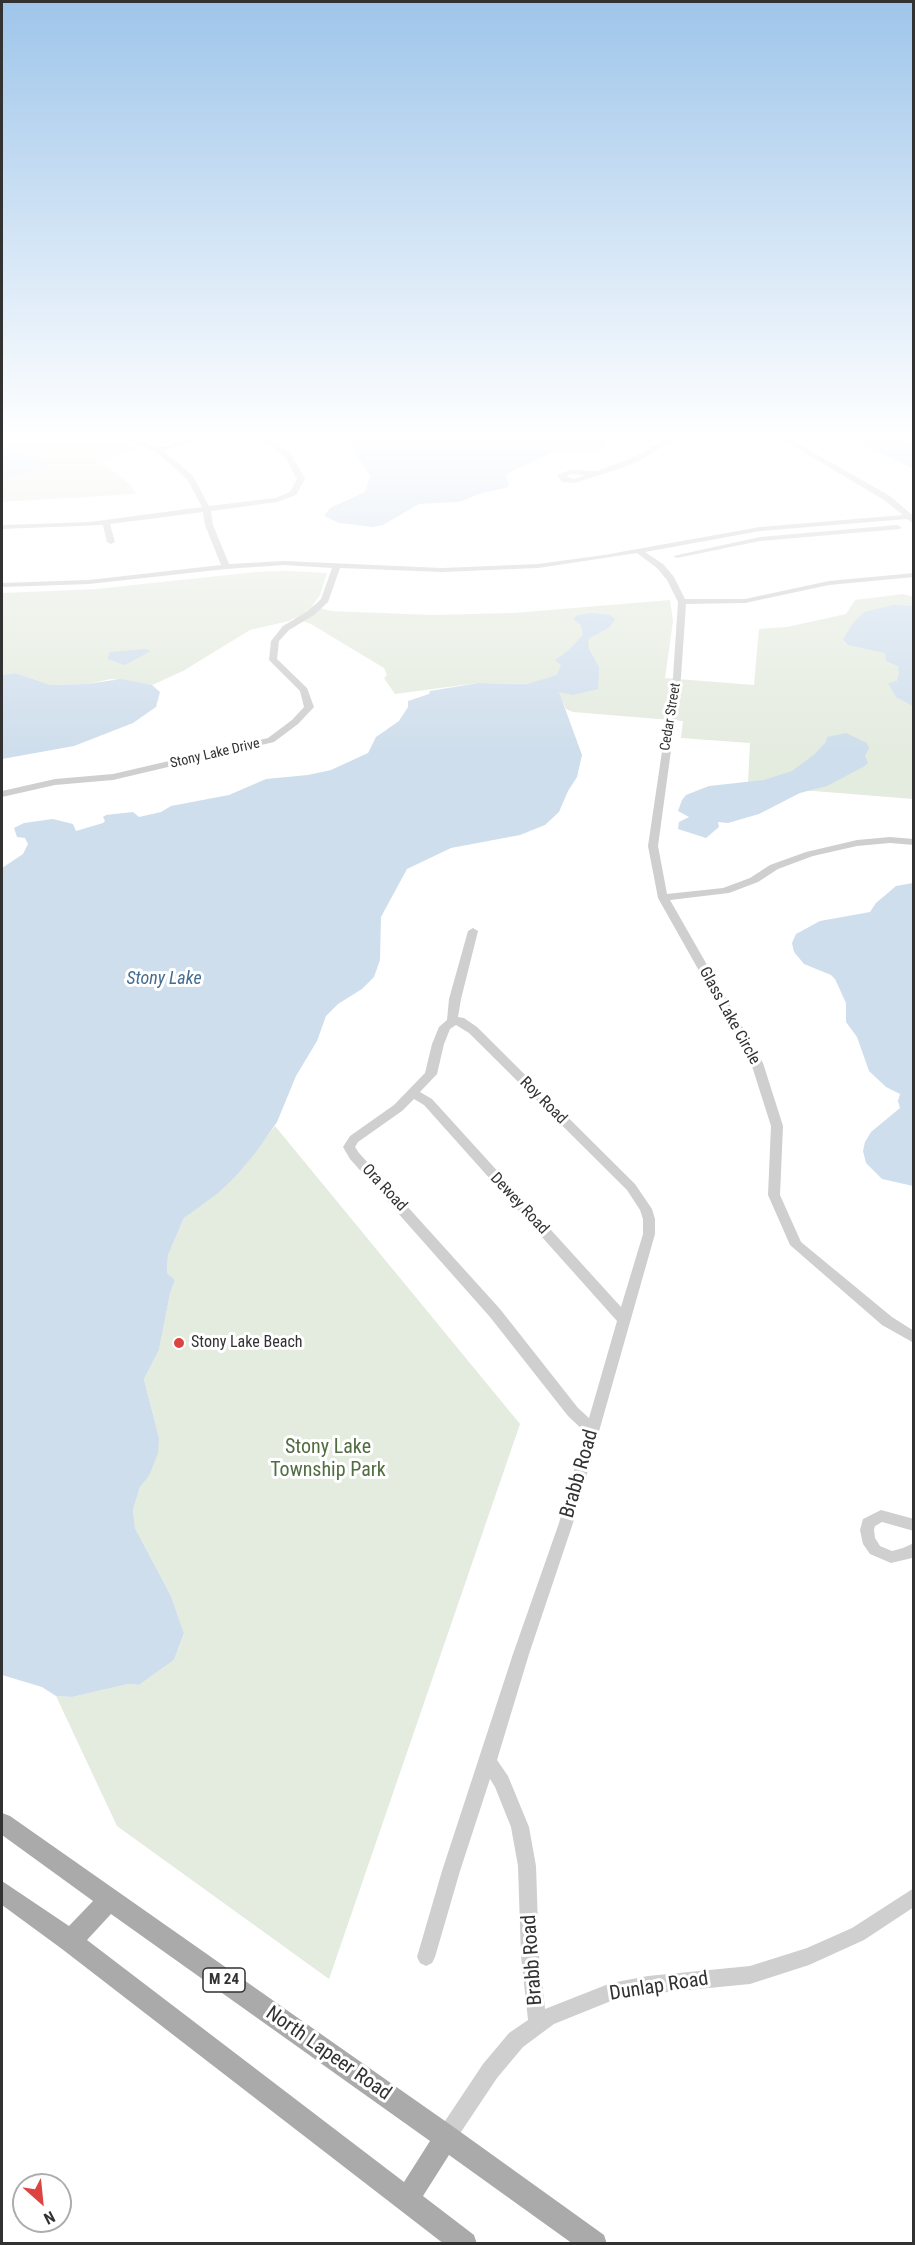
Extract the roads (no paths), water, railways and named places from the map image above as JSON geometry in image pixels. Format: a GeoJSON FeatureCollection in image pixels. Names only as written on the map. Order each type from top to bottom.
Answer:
{"type":"FeatureCollection","features":[{"type":"Feature","properties":{"kind":"main road","name":"North Lapeer Road"},"geometry":{"type":"LineString","coordinates":[[2,1823],[595,2244]]}},
{"type":"Feature","properties":{"kind":"main road"},"geometry":{"type":"LineString","coordinates":[[2,1892],[70,1941],[465,2244]]}},
{"type":"Feature","properties":{"kind":"main road"},"geometry":{"type":"LineString","coordinates":[[70,1941],[110,1899]]}},
{"type":"Feature","properties":{"kind":"main road"},"geometry":{"type":"LineString","coordinates":[[407,2199],[446,2137]]}},
{"type":"Feature","properties":{"kind":"street"},"geometry":{"type":"LineString","coordinates":[[216,543],[226,567]]}},
{"type":"Feature","properties":{"kind":"street"},"geometry":{"type":"LineString","coordinates":[[2,585],[89,582],[284,563],[442,570],[509,568],[571,563],[680,543]]}},
{"type":"Feature","properties":{"kind":"street"},"geometry":{"type":"LineString","coordinates":[[722,543],[726,546]]}},
{"type":"Feature","properties":{"kind":"street"},"geometry":{"type":"LineString","coordinates":[[677,556],[744,543]]}},
{"type":"Feature","properties":{"kind":"street"},"geometry":{"type":"LineString","coordinates":[[639,551],[660,566],[671,579],[682,602],[753,600],[829,583],[914,575]]}},
{"type":"Feature","properties":{"kind":"street","name":"Stony Lake Drive"},"geometry":{"type":"LineString","coordinates":[[2,794],[54,782],[113,777],[272,740],[295,722],[309,707],[304,690],[273,660],[275,641],[286,628],[311,613],[325,600],[337,566]]}},
{"type":"Feature","properties":{"kind":"street","name":"Cedar Street"},"geometry":{"type":"LineString","coordinates":[[663,898],[653,846],[677,677],[682,602]]}},
{"type":"Feature","properties":{"kind":"street"},"geometry":{"type":"LineString","coordinates":[[663,898],[725,891],[754,879],[774,867],[810,854],[856,843],[890,840],[914,842]]}},
{"type":"Feature","properties":{"kind":"street","name":"Glass Lake Circle"},"geometry":{"type":"LineString","coordinates":[[663,898],[757,1063],[777,1126],[774,1195],[796,1245],[887,1321],[914,1338]]}},
{"type":"Feature","properties":{"kind":"street","name":"Ora Road"},"geometry":{"type":"LineString","coordinates":[[472,931],[455,999],[453,1022],[445,1027],[438,1044],[431,1074],[398,1108],[354,1139],[349,1147],[354,1156],[495,1314],[573,1412],[592,1430]]}},
{"type":"Feature","properties":{"kind":"street","name":"Roy Road"},"geometry":{"type":"LineString","coordinates":[[453,1022],[460,1021],[473,1030],[631,1187]]}},
{"type":"Feature","properties":{"kind":"street","name":"Dewey Road"},"geometry":{"type":"LineString","coordinates":[[413,1093],[428,1102],[438,1112],[483,1165],[623,1318]]}},
{"type":"Feature","properties":{"kind":"street","name":"Brabb Road"},"geometry":{"type":"LineString","coordinates":[[426,1958],[451,1871],[566,1523],[623,1318],[649,1234],[646,1209],[631,1187]]}},
{"type":"Feature","properties":{"kind":"street"},"geometry":{"type":"LineString","coordinates":[[914,1525],[881,1516],[868,1524],[867,1530],[868,1540],[875,1550],[891,1557],[907,1554],[914,1549]]}},
{"type":"Feature","properties":{"kind":"street","name":"Brabb Road"},"geometry":{"type":"LineString","coordinates":[[488,1761],[502,1782],[520,1827],[527,1866],[530,1956],[538,2024]]}},
{"type":"Feature","properties":{"kind":"street","name":"Dunlap Road"},"geometry":{"type":"LineString","coordinates":[[446,2137],[490,2071],[516,2040],[548,2017],[611,1992],[648,1985],[750,1975],[809,1956],[858,1934],[914,1896]]}},
{"type":"Feature","properties":{"kind":"water"},"geometry":{"type":"Polygon","coordinates":[[[893,605],[913,606],[913,706],[896,697],[888,683],[897,681],[899,673],[898,666],[886,661],[885,653],[848,645],[843,639],[864,612],[893,605]]]}},
{"type":"Feature","properties":{"kind":"water","name":"Stony Lake"},"geometry":{"type":"Polygon","coordinates":[[[590,613],[610,615],[615,619],[610,627],[590,638],[588,642],[589,649],[599,667],[598,689],[573,695],[559,692],[582,755],[577,777],[559,812],[545,825],[520,835],[451,848],[407,869],[381,917],[380,960],[374,977],[326,1016],[317,1041],[296,1076],[277,1122],[237,1175],[218,1193],[184,1218],[168,1255],[167,1273],[175,1280],[159,1350],[144,1379],[159,1438],[158,1453],[149,1476],[140,1487],[133,1510],[135,1528],[171,1596],[184,1634],[174,1660],[139,1685],[128,1684],[72,1697],[56,1696],[42,1687],[2,1675],[2,868],[23,854],[28,844],[25,838],[17,837],[14,828],[24,823],[53,819],[73,824],[76,831],[103,823],[105,821],[103,817],[106,815],[133,812],[139,817],[161,812],[171,806],[229,795],[266,779],[331,770],[368,753],[376,737],[399,721],[408,707],[408,701],[429,694],[430,691],[478,683],[527,684],[557,675],[561,665],[555,660],[569,650],[583,635],[581,625],[573,619],[578,615],[590,613]]]}},
{"type":"Feature","properties":{"kind":"water"},"geometry":{"type":"Polygon","coordinates":[[[146,649],[151,651],[125,665],[107,659],[110,652],[146,649]]]}},
{"type":"Feature","properties":{"kind":"water"},"geometry":{"type":"Polygon","coordinates":[[[15,673],[51,685],[87,684],[121,679],[152,685],[160,692],[156,707],[133,723],[74,746],[2,759],[2,675],[15,673]]]}},
{"type":"Feature","properties":{"kind":"water"},"geometry":{"type":"Polygon","coordinates":[[[846,733],[867,743],[869,748],[865,756],[868,763],[863,767],[827,786],[800,793],[759,814],[728,823],[718,822],[719,827],[706,838],[678,829],[679,822],[689,817],[678,811],[686,795],[709,786],[764,780],[792,771],[815,754],[826,742],[827,737],[846,733]]]}},
{"type":"Feature","properties":{"kind":"water"},"geometry":{"type":"Polygon","coordinates":[[[914,883],[913,1186],[882,1179],[866,1163],[863,1151],[865,1142],[871,1132],[900,1108],[898,1101],[900,1094],[886,1087],[869,1071],[857,1037],[846,1022],[846,1003],[835,979],[831,975],[804,964],[794,952],[792,943],[796,934],[820,921],[870,912],[876,903],[896,886],[914,883]]]}},
{"type":"Feature","properties":{"kind":"place","name":"Stony Lake Beach"},"geometry":{"type":"Point","coordinates":[179,1343]}},
{"type":"Feature","properties":{"kind":"park label","name":"Stony Lake Township Park"},"geometry":{"type":"Point","coordinates":[328,1460]}}]}
